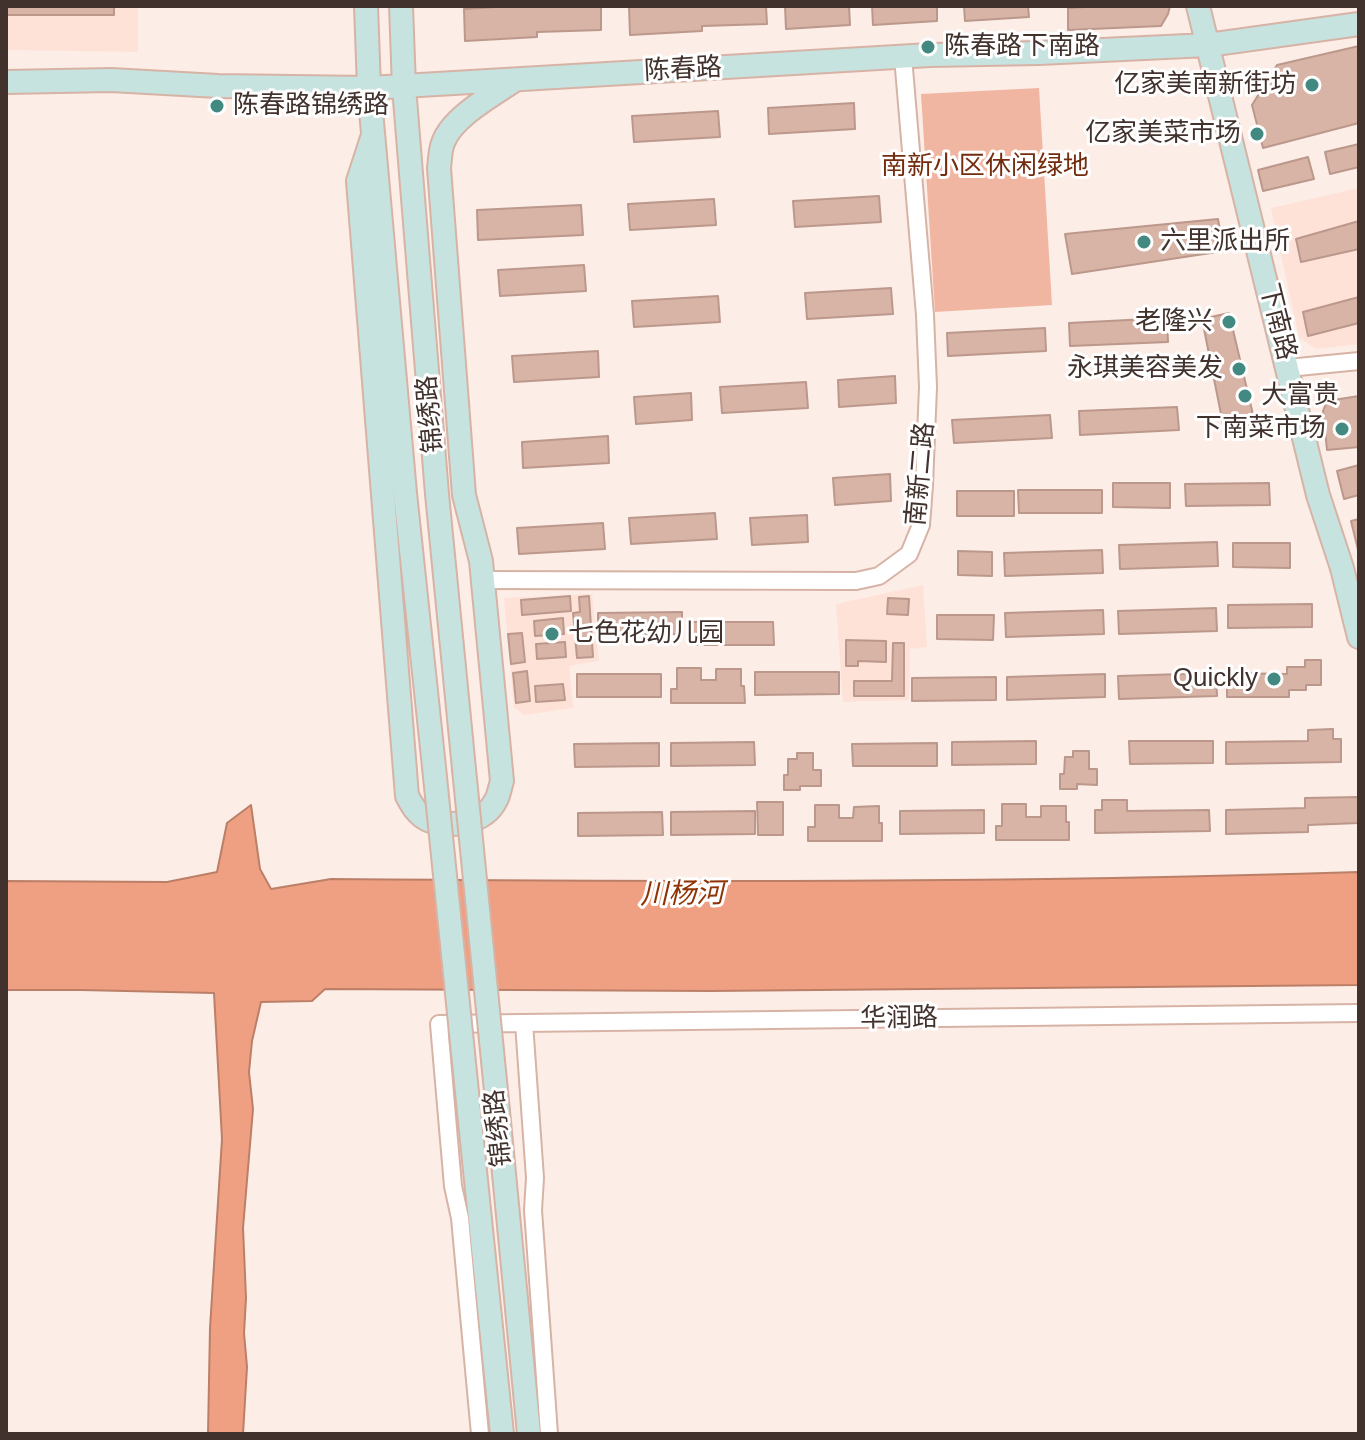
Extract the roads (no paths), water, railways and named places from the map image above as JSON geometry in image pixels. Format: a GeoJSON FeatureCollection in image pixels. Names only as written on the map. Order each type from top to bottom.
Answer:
{"type":"FeatureCollection","features":[{"type":"Feature","properties":{"kind":"main road","name":"锦绣路"},"geometry":{"type":"LineString","coordinates":[[366,6],[369,88],[405,493],[502,1434]]}},
{"type":"Feature","properties":{"kind":"main road","name":"锦绣路"},"geometry":{"type":"LineString","coordinates":[[401,6],[404,87],[437,494],[529,1434]]}},
{"type":"Feature","properties":{"kind":"main road","name":"下南路"},"geometry":{"type":"LineString","coordinates":[[1198,6],[1318,495],[1342,568],[1359,637]]}},
{"type":"Feature","properties":{"kind":"main road","name":"陈春路"},"geometry":{"type":"LineString","coordinates":[[6,82],[111,80],[218,86],[404,87],[903,57],[1208,45],[1359,24]]}},
{"type":"Feature","properties":{"kind":"main road","name":"锦绣路"},"geometry":{"type":"LineString","coordinates":[[373,135],[358,181],[407,796],[415,810],[426,819],[445,824],[466,823],[480,817],[496,803],[502,781],[481,561],[464,495],[439,168],[443,142],[456,123],[515,80]]}},
{"type":"Feature","properties":{"kind":"street","name":"南新二路"},"geometry":{"type":"LineString","coordinates":[[483,580],[856,581],[879,576],[909,554],[921,525],[928,387],[924,301],[903,57]]}},
{"type":"Feature","properties":{"kind":"street"},"geometry":{"type":"LineString","coordinates":[[1288,368],[1359,361]]}},
{"type":"Feature","properties":{"kind":"street","name":"华润路"},"geometry":{"type":"LineString","coordinates":[[480,1434],[439,1024],[1359,1013]]}},
{"type":"Feature","properties":{"kind":"street"},"geometry":{"type":"LineString","coordinates":[[524,1023],[549,1434]]}},
{"type":"Feature","properties":{"kind":"water","name":"川杨河"},"geometry":{"type":"Polygon","coordinates":[[[251,805],[260,869],[271,889],[331,879],[845,881],[1359,872],[1359,985],[710,991],[325,989],[312,1001],[261,1002],[249,1072],[253,1109],[243,1228],[247,1367],[243,1434],[208,1434],[210,1328],[222,1139],[214,993],[6,990],[6,881],[167,882],[217,872],[227,823],[251,805]]]}},
{"type":"Feature","properties":{"kind":"place","name":"陈春路下南路"},"geometry":{"type":"Point","coordinates":[928,47]}},
{"type":"Feature","properties":{"kind":"place","name":"亿家美南新街坊"},"geometry":{"type":"Point","coordinates":[1312,85]}},
{"type":"Feature","properties":{"kind":"place","name":"陈春路锦绣路"},"geometry":{"type":"Point","coordinates":[217,106]}},
{"type":"Feature","properties":{"kind":"place","name":"亿家美菜市场"},"geometry":{"type":"Point","coordinates":[1257,134]}},
{"type":"Feature","properties":{"kind":"place","name":"六里派出所"},"geometry":{"type":"Point","coordinates":[1144,242]}},
{"type":"Feature","properties":{"kind":"place","name":"老隆兴"},"geometry":{"type":"Point","coordinates":[1229,322]}},
{"type":"Feature","properties":{"kind":"place","name":"永琪美容美发"},"geometry":{"type":"Point","coordinates":[1239,369]}},
{"type":"Feature","properties":{"kind":"place","name":"大富贵"},"geometry":{"type":"Point","coordinates":[1245,396]}},
{"type":"Feature","properties":{"kind":"place","name":"下南菜市场"},"geometry":{"type":"Point","coordinates":[1342,429]}},
{"type":"Feature","properties":{"kind":"place","name":"七色花幼儿园"},"geometry":{"type":"Point","coordinates":[552,634]}},
{"type":"Feature","properties":{"kind":"place","name":"Quickly"},"geometry":{"type":"Point","coordinates":[1274,679]}},
{"type":"Feature","properties":{"kind":"park label","name":"南新小区休闲绿地"},"geometry":{"type":"Point","coordinates":[985,167]}}]}
